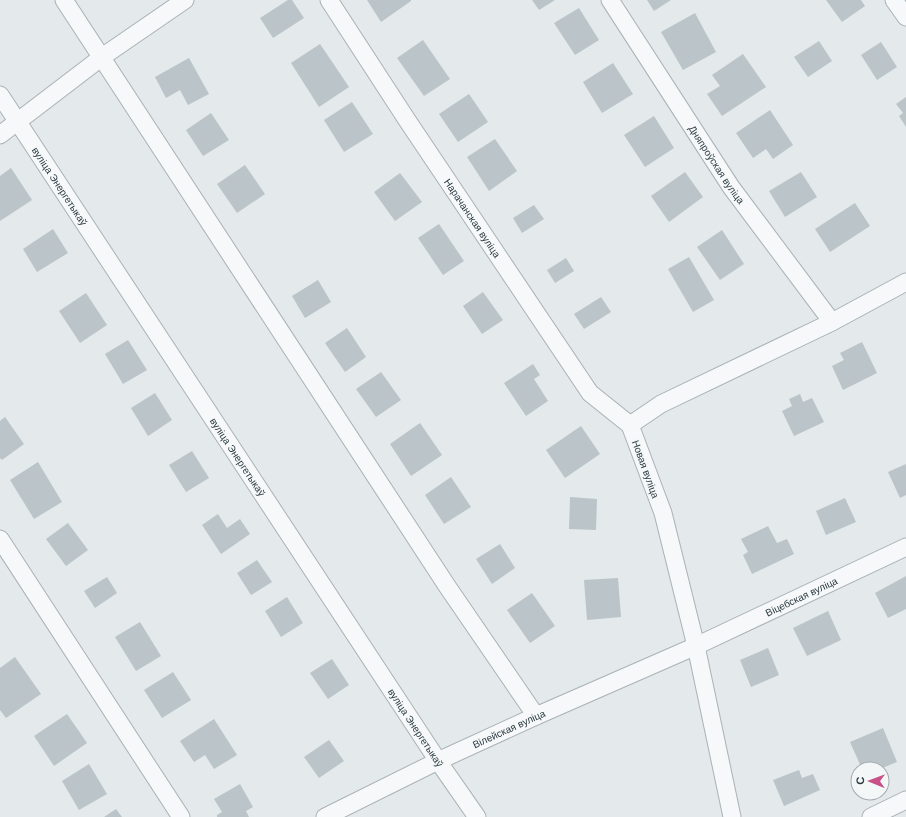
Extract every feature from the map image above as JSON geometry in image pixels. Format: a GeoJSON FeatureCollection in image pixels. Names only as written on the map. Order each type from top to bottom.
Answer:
{"type":"FeatureCollection","features":[{"type":"Feature","properties":{"kind":"street"},"geometry":{"type":"LineString","coordinates":[[64,0],[447,586],[536,716]]}},
{"type":"Feature","properties":{"kind":"street"},"geometry":{"type":"LineString","coordinates":[[0,135],[102,57],[185,0]]}},
{"type":"Feature","properties":{"kind":"street","name":"Нарачанская вуліца"},"geometry":{"type":"LineString","coordinates":[[329,0],[411,127],[590,393],[630,425]]}},
{"type":"Feature","properties":{"kind":"street","name":"Дняпроўская вуліца"},"geometry":{"type":"LineString","coordinates":[[610,0],[731,187],[832,322]]}},
{"type":"Feature","properties":{"kind":"street"},"geometry":{"type":"LineString","coordinates":[[894,0],[906,17]]}},
{"type":"Feature","properties":{"kind":"street","name":"вуліца Энергетыкаў"},"geometry":{"type":"LineString","coordinates":[[0,95],[438,761],[477,817]]}},
{"type":"Feature","properties":{"kind":"street"},"geometry":{"type":"LineString","coordinates":[[630,425],[661,404],[832,322],[906,282]]}},
{"type":"Feature","properties":{"kind":"street","name":"Новая вуліца"},"geometry":{"type":"LineString","coordinates":[[630,425],[663,514],[696,646],[732,817]]}},
{"type":"Feature","properties":{"kind":"street"},"geometry":{"type":"LineString","coordinates":[[0,539],[181,817]]}},
{"type":"Feature","properties":{"kind":"street","name":"Віцебская вуліца"},"geometry":{"type":"LineString","coordinates":[[696,646],[906,548]]}},
{"type":"Feature","properties":{"kind":"street","name":"Вілейская вуліца"},"geometry":{"type":"LineString","coordinates":[[325,817],[438,761],[536,716],[696,646]]}},
{"type":"Feature","properties":{"kind":"street"},"geometry":{"type":"LineString","coordinates":[[871,817],[906,800]]}},
{"type":"Feature","properties":{"kind":"building"},"geometry":{"type":"Polygon","coordinates":[[[288,0],[292,0],[304,18],[273,38],[260,18],[288,0]]]}},
{"type":"Feature","properties":{"kind":"building"},"geometry":{"type":"Polygon","coordinates":[[[367,0],[411,0],[411,1],[381,22],[367,0]]]}},
{"type":"Feature","properties":{"kind":"building"},"geometry":{"type":"Polygon","coordinates":[[[532,0],[555,0],[539,10],[532,0]]]}},
{"type":"Feature","properties":{"kind":"building"},"geometry":{"type":"Polygon","coordinates":[[[647,0],[671,0],[654,11],[647,0]]]}},
{"type":"Feature","properties":{"kind":"building"},"geometry":{"type":"Polygon","coordinates":[[[826,0],[861,0],[865,6],[842,22],[826,0]]]}},
{"type":"Feature","properties":{"kind":"building"},"geometry":{"type":"Polygon","coordinates":[[[579,8],[599,40],[575,55],[554,23],[579,8]]]}},
{"type":"Feature","properties":{"kind":"building"},"geometry":{"type":"Polygon","coordinates":[[[695,13],[716,52],[683,70],[661,32],[695,13]]]}},
{"type":"Feature","properties":{"kind":"building"},"geometry":{"type":"Polygon","coordinates":[[[423,40],[450,79],[424,96],[397,58],[423,40]]]}},
{"type":"Feature","properties":{"kind":"building"},"geometry":{"type":"Polygon","coordinates":[[[819,41],[832,61],[808,77],[794,57],[819,41]]]}},
{"type":"Feature","properties":{"kind":"building"},"geometry":{"type":"Polygon","coordinates":[[[881,42],[897,67],[877,80],[861,55],[881,42]]]}},
{"type":"Feature","properties":{"kind":"building"},"geometry":{"type":"Polygon","coordinates":[[[320,44],[349,87],[319,107],[291,63],[320,44]]]}},
{"type":"Feature","properties":{"kind":"building"},"geometry":{"type":"Polygon","coordinates":[[[743,54],[766,87],[722,116],[707,94],[720,86],[712,75],[743,54]]]}},
{"type":"Feature","properties":{"kind":"building"},"geometry":{"type":"Polygon","coordinates":[[[189,58],[209,94],[188,105],[180,90],[166,98],[155,77],[189,58]]]}},
{"type":"Feature","properties":{"kind":"building"},"geometry":{"type":"Polygon","coordinates":[[[613,63],[633,94],[602,113],[583,82],[613,63]]]}},
{"type":"Feature","properties":{"kind":"building"},"geometry":{"type":"Polygon","coordinates":[[[469,94],[488,122],[458,142],[439,114],[469,94]]]}},
{"type":"Feature","properties":{"kind":"building"},"geometry":{"type":"Polygon","coordinates":[[[906,97],[906,127],[899,116],[903,113],[896,104],[906,97]]]}},
{"type":"Feature","properties":{"kind":"building"},"geometry":{"type":"Polygon","coordinates":[[[352,102],[373,134],[344,152],[324,120],[352,102]]]}},
{"type":"Feature","properties":{"kind":"building"},"geometry":{"type":"Polygon","coordinates":[[[770,110],[793,145],[773,159],[766,149],[753,158],[736,133],[770,110]]]}},
{"type":"Feature","properties":{"kind":"building"},"geometry":{"type":"Polygon","coordinates":[[[211,113],[229,140],[203,156],[186,130],[211,113]]]}},
{"type":"Feature","properties":{"kind":"building"},"geometry":{"type":"Polygon","coordinates":[[[654,116],[674,148],[645,167],[624,135],[654,116]]]}},
{"type":"Feature","properties":{"kind":"building"},"geometry":{"type":"Polygon","coordinates":[[[495,139],[517,171],[489,191],[467,157],[495,139]]]}},
{"type":"Feature","properties":{"kind":"building"},"geometry":{"type":"Polygon","coordinates":[[[245,165],[265,194],[237,213],[217,184],[245,165]]]}},
{"type":"Feature","properties":{"kind":"building"},"geometry":{"type":"Polygon","coordinates":[[[11,168],[32,200],[0,221],[0,176],[11,168]]]}},
{"type":"Feature","properties":{"kind":"building"},"geometry":{"type":"Polygon","coordinates":[[[685,172],[703,197],[669,222],[651,196],[685,172]]]}},
{"type":"Feature","properties":{"kind":"building"},"geometry":{"type":"Polygon","coordinates":[[[801,172],[817,197],[785,217],[769,191],[801,172]]]}},
{"type":"Feature","properties":{"kind":"building"},"geometry":{"type":"Polygon","coordinates":[[[400,173],[422,202],[395,221],[374,192],[400,173]]]}},
{"type":"Feature","properties":{"kind":"building"},"geometry":{"type":"Polygon","coordinates":[[[855,203],[870,226],[830,252],[815,229],[855,203]]]}},
{"type":"Feature","properties":{"kind":"building"},"geometry":{"type":"Polygon","coordinates":[[[534,205],[544,219],[522,233],[513,218],[534,205]]]}},
{"type":"Feature","properties":{"kind":"building"},"geometry":{"type":"Polygon","coordinates":[[[439,224],[464,261],[443,275],[418,238],[439,224]]]}},
{"type":"Feature","properties":{"kind":"building"},"geometry":{"type":"Polygon","coordinates":[[[53,229],[68,253],[37,272],[23,249],[53,229]]]}},
{"type":"Feature","properties":{"kind":"building"},"geometry":{"type":"Polygon","coordinates":[[[722,230],[744,264],[720,280],[697,247],[722,230]]]}},
{"type":"Feature","properties":{"kind":"building"},"geometry":{"type":"Polygon","coordinates":[[[689,257],[714,300],[693,312],[668,269],[689,257]]]}},
{"type":"Feature","properties":{"kind":"building"},"geometry":{"type":"Polygon","coordinates":[[[566,258],[574,271],[555,283],[547,270],[566,258]]]}},
{"type":"Feature","properties":{"kind":"building"},"geometry":{"type":"Polygon","coordinates":[[[318,280],[331,302],[305,318],[292,296],[318,280]]]}},
{"type":"Feature","properties":{"kind":"building"},"geometry":{"type":"Polygon","coordinates":[[[483,292],[503,320],[482,334],[463,306],[483,292]]]}},
{"type":"Feature","properties":{"kind":"building"},"geometry":{"type":"Polygon","coordinates":[[[86,293],[107,325],[80,343],[59,311],[86,293]]]}},
{"type":"Feature","properties":{"kind":"building"},"geometry":{"type":"Polygon","coordinates":[[[601,297],[611,312],[584,329],[574,314],[601,297]]]}},
{"type":"Feature","properties":{"kind":"building"},"geometry":{"type":"Polygon","coordinates":[[[347,328],[366,357],[345,372],[325,343],[347,328]]]}},
{"type":"Feature","properties":{"kind":"building"},"geometry":{"type":"Polygon","coordinates":[[[128,340],[147,370],[123,384],[105,354],[128,340]]]}},
{"type":"Feature","properties":{"kind":"building"},"geometry":{"type":"Polygon","coordinates":[[[862,342],[877,373],[843,390],[832,366],[844,360],[840,353],[862,342]]]}},
{"type":"Feature","properties":{"kind":"building"},"geometry":{"type":"Polygon","coordinates":[[[533,364],[540,375],[534,379],[548,401],[526,416],[504,383],[533,364]]]}},
{"type":"Feature","properties":{"kind":"building"},"geometry":{"type":"Polygon","coordinates":[[[381,372],[401,400],[376,417],[356,389],[381,372]]]}},
{"type":"Feature","properties":{"kind":"building"},"geometry":{"type":"Polygon","coordinates":[[[155,393],[172,420],[148,436],[131,408],[155,393]]]}},
{"type":"Feature","properties":{"kind":"building"},"geometry":{"type":"Polygon","coordinates":[[[800,394],[803,402],[812,398],[824,422],[794,436],[782,411],[792,406],[789,399],[800,394]]]}},
{"type":"Feature","properties":{"kind":"building"},"geometry":{"type":"Polygon","coordinates":[[[5,417],[24,444],[2,460],[0,458],[0,421],[5,417]]]}},
{"type":"Feature","properties":{"kind":"building"},"geometry":{"type":"Polygon","coordinates":[[[420,423],[442,455],[411,476],[390,444],[420,423]]]}},
{"type":"Feature","properties":{"kind":"building"},"geometry":{"type":"Polygon","coordinates":[[[581,426],[600,454],[565,478],[546,450],[581,426]]]}},
{"type":"Feature","properties":{"kind":"building"},"geometry":{"type":"Polygon","coordinates":[[[192,451],[209,478],[186,492],[169,465],[192,451]]]}},
{"type":"Feature","properties":{"kind":"building"},"geometry":{"type":"Polygon","coordinates":[[[38,462],[62,502],[34,519],[10,480],[38,462]]]}},
{"type":"Feature","properties":{"kind":"building"},"geometry":{"type":"Polygon","coordinates":[[[906,464],[906,495],[900,498],[888,472],[906,464]]]}},
{"type":"Feature","properties":{"kind":"building"},"geometry":{"type":"Polygon","coordinates":[[[451,477],[471,507],[444,524],[425,495],[451,477]]]}},
{"type":"Feature","properties":{"kind":"building"},"geometry":{"type":"Polygon","coordinates":[[[570,497],[597,499],[596,530],[569,529],[570,497]]]}},
{"type":"Feature","properties":{"kind":"building"},"geometry":{"type":"Polygon","coordinates":[[[845,498],[856,522],[826,535],[816,511],[845,498]]]}},
{"type":"Feature","properties":{"kind":"building"},"geometry":{"type":"Polygon","coordinates":[[[218,514],[227,528],[240,519],[250,534],[221,554],[202,525],[218,514]]]}},
{"type":"Feature","properties":{"kind":"building"},"geometry":{"type":"Polygon","coordinates":[[[68,523],[88,550],[66,566],[46,539],[68,523]]]}},
{"type":"Feature","properties":{"kind":"building"},"geometry":{"type":"Polygon","coordinates":[[[768,526],[777,543],[787,539],[794,554],[752,574],[743,555],[748,552],[741,539],[768,526]]]}},
{"type":"Feature","properties":{"kind":"building"},"geometry":{"type":"Polygon","coordinates":[[[500,544],[515,568],[492,584],[476,559],[500,544]]]}},
{"type":"Feature","properties":{"kind":"building"},"geometry":{"type":"Polygon","coordinates":[[[257,560],[272,582],[251,595],[237,573],[257,560]]]}},
{"type":"Feature","properties":{"kind":"building"},"geometry":{"type":"Polygon","coordinates":[[[906,576],[906,609],[888,618],[875,593],[906,576]]]}},
{"type":"Feature","properties":{"kind":"building"},"geometry":{"type":"Polygon","coordinates":[[[107,577],[117,593],[95,608],[84,591],[107,577]]]}},
{"type":"Feature","properties":{"kind":"building"},"geometry":{"type":"Polygon","coordinates":[[[618,578],[621,617],[587,620],[584,580],[618,578]]]}},
{"type":"Feature","properties":{"kind":"building"},"geometry":{"type":"Polygon","coordinates":[[[532,593],[555,626],[530,643],[507,610],[532,593]]]}},
{"type":"Feature","properties":{"kind":"building"},"geometry":{"type":"Polygon","coordinates":[[[287,597],[303,623],[281,637],[265,611],[287,597]]]}},
{"type":"Feature","properties":{"kind":"building"},"geometry":{"type":"Polygon","coordinates":[[[828,611],[841,640],[807,656],[793,628],[828,611]]]}},
{"type":"Feature","properties":{"kind":"building"},"geometry":{"type":"Polygon","coordinates":[[[140,622],[161,656],[136,671],[115,637],[140,622]]]}},
{"type":"Feature","properties":{"kind":"building"},"geometry":{"type":"Polygon","coordinates":[[[768,648],[779,675],[751,687],[740,660],[768,648]]]}},
{"type":"Feature","properties":{"kind":"building"},"geometry":{"type":"Polygon","coordinates":[[[15,657],[41,694],[6,718],[0,710],[0,668],[15,657]]]}},
{"type":"Feature","properties":{"kind":"building"},"geometry":{"type":"Polygon","coordinates":[[[332,659],[349,685],[328,699],[310,673],[332,659]]]}},
{"type":"Feature","properties":{"kind":"building"},"geometry":{"type":"Polygon","coordinates":[[[173,672],[191,700],[162,718],[144,690],[173,672]]]}},
{"type":"Feature","properties":{"kind":"building"},"geometry":{"type":"Polygon","coordinates":[[[67,714],[87,743],[54,766],[34,736],[67,714]]]}},
{"type":"Feature","properties":{"kind":"building"},"geometry":{"type":"Polygon","coordinates":[[[214,719],[237,755],[214,769],[205,755],[194,762],[180,741],[214,719]]]}},
{"type":"Feature","properties":{"kind":"building"},"geometry":{"type":"Polygon","coordinates":[[[883,728],[897,762],[890,765],[890,761],[858,761],[850,742],[883,728]]]}},
{"type":"Feature","properties":{"kind":"building"},"geometry":{"type":"Polygon","coordinates":[[[329,740],[344,761],[319,778],[304,757],[329,740]]]}},
{"type":"Feature","properties":{"kind":"building"},"geometry":{"type":"Polygon","coordinates":[[[89,764],[107,794],[79,810],[62,781],[89,764]]]}},
{"type":"Feature","properties":{"kind":"building"},"geometry":{"type":"Polygon","coordinates":[[[799,770],[802,778],[813,774],[820,790],[784,806],[773,780],[799,770]]]}},
{"type":"Feature","properties":{"kind":"building"},"geometry":{"type":"Polygon","coordinates":[[[240,784],[253,807],[246,811],[249,817],[217,817],[217,815],[222,812],[214,799],[240,784]]]}},
{"type":"Feature","properties":{"kind":"building"},"geometry":{"type":"Polygon","coordinates":[[[116,809],[122,817],[104,817],[116,809]]]}}]}
